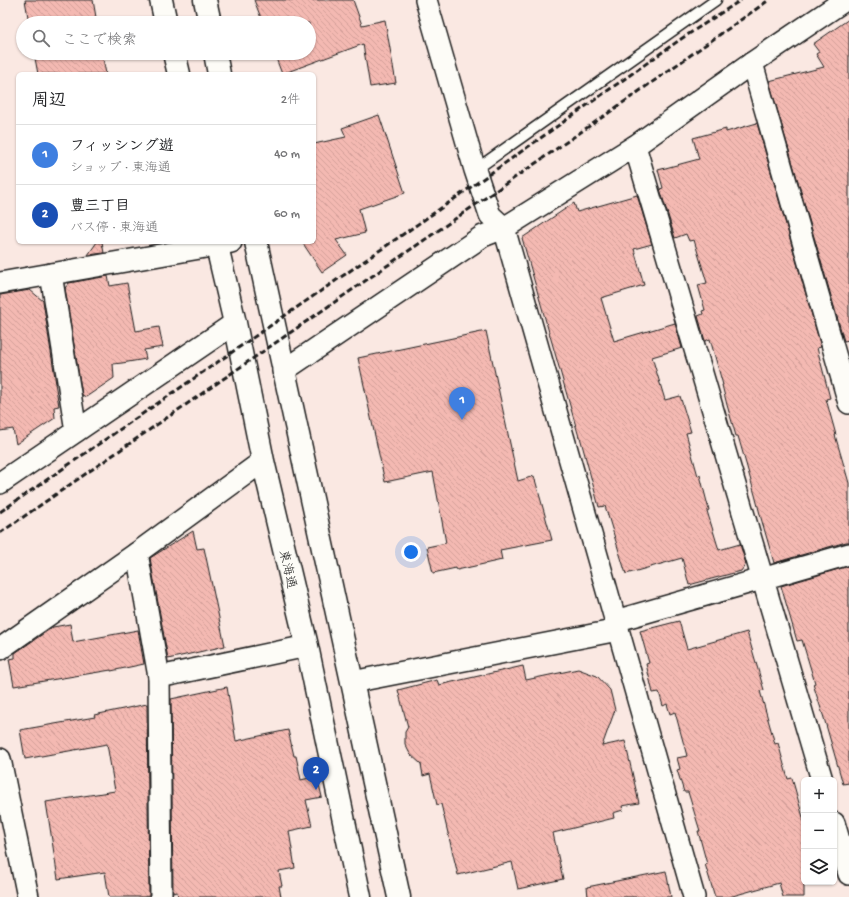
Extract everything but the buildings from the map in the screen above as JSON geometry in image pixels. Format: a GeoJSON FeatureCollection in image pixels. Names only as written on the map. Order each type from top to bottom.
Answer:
{"type":"FeatureCollection","features":[{"type":"Feature","properties":{"kind":"main road"},"geometry":{"type":"LineString","coordinates":[[161,0],[164,16]]}},
{"type":"Feature","properties":{"kind":"main road"},"geometry":{"type":"LineString","coordinates":[[205,0],[209,15]]}},
{"type":"Feature","properties":{"kind":"main road","name":"東海通"},"geometry":{"type":"LineString","coordinates":[[221,244],[235,323],[264,461],[307,646],[360,897]]}},
{"type":"Feature","properties":{"kind":"main road"},"geometry":{"type":"LineString","coordinates":[[256,244],[283,371],[400,897]]}},
{"type":"Feature","properties":{"kind":"street"},"geometry":{"type":"LineString","coordinates":[[153,0],[161,16]]}},
{"type":"Feature","properties":{"kind":"street"},"geometry":{"type":"LineString","coordinates":[[426,0],[475,170],[490,215],[504,228],[694,897]]}},
{"type":"Feature","properties":{"kind":"street"},"geometry":{"type":"LineString","coordinates":[[283,371],[483,236],[504,228],[635,146],[845,0]]}},
{"type":"Feature","properties":{"kind":"street"},"geometry":{"type":"LineString","coordinates":[[752,64],[849,403]]}},
{"type":"Feature","properties":{"kind":"street"},"geometry":{"type":"LineString","coordinates":[[635,146],[821,777]]}},
{"type":"Feature","properties":{"kind":"street"},"geometry":{"type":"LineString","coordinates":[[0,283],[216,244]]}},
{"type":"Feature","properties":{"kind":"street"},"geometry":{"type":"LineString","coordinates":[[51,274],[76,431]]}},
{"type":"Feature","properties":{"kind":"street"},"geometry":{"type":"LineString","coordinates":[[0,483],[235,323]]}},
{"type":"Feature","properties":{"kind":"street"},"geometry":{"type":"LineString","coordinates":[[0,649],[137,553],[264,461]]}},
{"type":"Feature","properties":{"kind":"street"},"geometry":{"type":"LineString","coordinates":[[137,553],[159,678],[161,897]]}},
{"type":"Feature","properties":{"kind":"street"},"geometry":{"type":"LineString","coordinates":[[352,682],[617,626],[763,579],[849,554]]}},
{"type":"Feature","properties":{"kind":"street"},"geometry":{"type":"LineString","coordinates":[[159,678],[307,646]]}},
{"type":"Feature","properties":{"kind":"street"},"geometry":{"type":"LineString","coordinates":[[0,759],[28,897]]}},
{"type":"Feature","properties":{"kind":"street"},"geometry":{"type":"LineString","coordinates":[[837,833],[849,874]]}},
{"type":"Feature","properties":{"kind":"lane"},"geometry":{"type":"LineString","coordinates":[[475,170],[716,0]]}},
{"type":"Feature","properties":{"kind":"railway"},"geometry":{"type":"LineString","coordinates":[[0,512],[447,204],[681,39],[741,0]]}},
{"type":"Feature","properties":{"kind":"railway"},"geometry":{"type":"LineString","coordinates":[[0,533],[604,116],[769,0]]}},
{"type":"Feature","properties":{"kind":"place","name":"フィッシング遊"},"geometry":{"type":"Point","coordinates":[462,420]}},
{"type":"Feature","properties":{"kind":"place","name":"豊三丁目"},"geometry":{"type":"Point","coordinates":[316,790]}}]}
